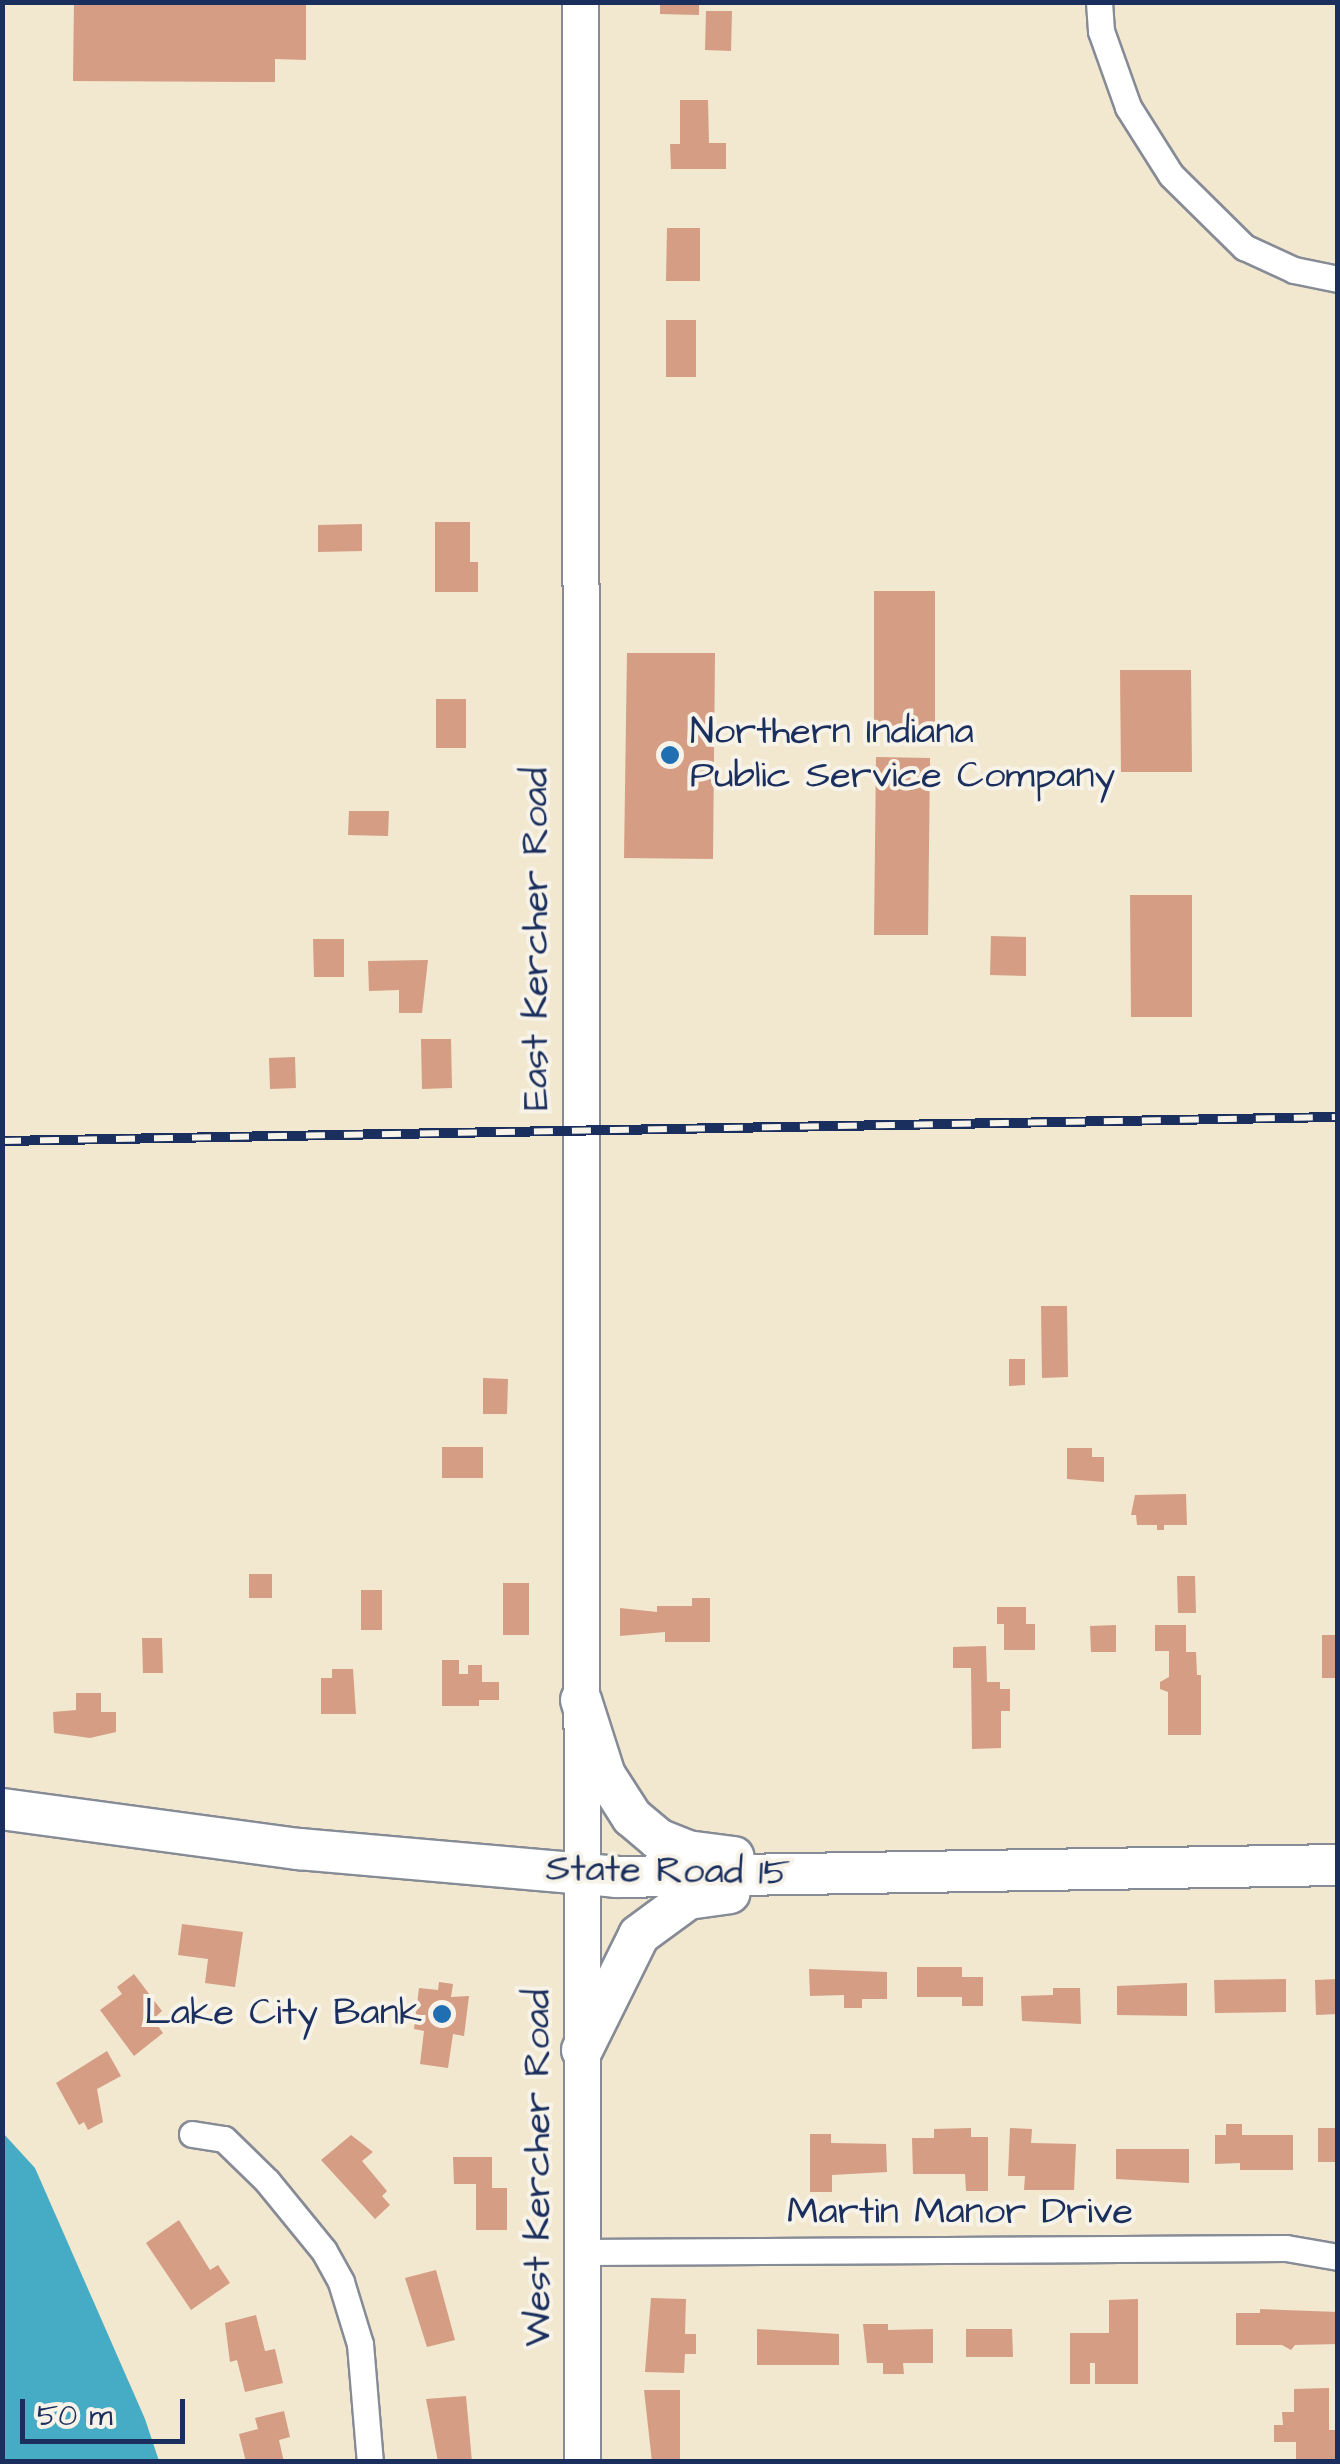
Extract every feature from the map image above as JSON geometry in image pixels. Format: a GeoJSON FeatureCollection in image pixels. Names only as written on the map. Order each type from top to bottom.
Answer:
{"type":"FeatureCollection","features":[{"type":"Feature","properties":{"kind":"main road","name":"East Kercher Road"},"geometry":{"type":"LineString","coordinates":[[580,2],[582,1875]]}},
{"type":"Feature","properties":{"kind":"main road"},"geometry":{"type":"LineString","coordinates":[[582,1700],[618,1798],[632,1818],[658,1839],[688,1851],[868,1874]]}},
{"type":"Feature","properties":{"kind":"main road","name":"State Road 15"},"geometry":{"type":"LineString","coordinates":[[2,1809],[298,1849],[582,1875],[868,1874],[1338,1864]]}},
{"type":"Feature","properties":{"kind":"main road"},"geometry":{"type":"LineString","coordinates":[[582,2050],[632,1946],[688,1899],[868,1874]]}},
{"type":"Feature","properties":{"kind":"main road","name":"West Kercher Road"},"geometry":{"type":"LineString","coordinates":[[582,1875],[582,2462]]}},
{"type":"Feature","properties":{"kind":"street"},"geometry":{"type":"LineString","coordinates":[[1099,2],[1112,70],[1148,143],[1171,175],[1244,247],[1294,270],[1338,279]]}},
{"type":"Feature","properties":{"kind":"street"},"geometry":{"type":"LineString","coordinates":[[192,2134],[224,2139],[267,2181],[324,2251],[341,2282],[360,2344],[370,2462]]}},
{"type":"Feature","properties":{"kind":"street","name":"Martin Manor Drive"},"geometry":{"type":"LineString","coordinates":[[582,2252],[1286,2248],[1338,2258]]}},
{"type":"Feature","properties":{"kind":"water"},"geometry":{"type":"Polygon","coordinates":[[[2,2132],[35,2168],[145,2419],[159,2461],[3,2461],[2,2132]]]}},
{"type":"Feature","properties":{"kind":"building"},"geometry":{"type":"Polygon","coordinates":[[[74,2],[306,2],[306,60],[275,59],[275,82],[73,81],[74,2]]]}},
{"type":"Feature","properties":{"kind":"building"},"geometry":{"type":"Polygon","coordinates":[[[660,2],[699,2],[699,15],[660,14],[660,2]]]}},
{"type":"Feature","properties":{"kind":"building"},"geometry":{"type":"Polygon","coordinates":[[[706,11],[732,11],[731,51],[705,50],[706,11]]]}},
{"type":"Feature","properties":{"kind":"building"},"geometry":{"type":"Polygon","coordinates":[[[680,100],[708,100],[709,143],[726,143],[726,169],[671,169],[670,144],[680,144],[680,100]]]}},
{"type":"Feature","properties":{"kind":"building"},"geometry":{"type":"Polygon","coordinates":[[[667,228],[700,228],[700,281],[666,281],[667,228]]]}},
{"type":"Feature","properties":{"kind":"building"},"geometry":{"type":"Polygon","coordinates":[[[666,320],[696,320],[696,377],[666,377],[666,320]]]}},
{"type":"Feature","properties":{"kind":"building"},"geometry":{"type":"Polygon","coordinates":[[[435,522],[470,522],[470,562],[478,562],[478,592],[435,592],[435,522]]]}},
{"type":"Feature","properties":{"kind":"building"},"geometry":{"type":"Polygon","coordinates":[[[362,524],[362,551],[318,552],[318,525],[362,524]]]}},
{"type":"Feature","properties":{"kind":"building"},"geometry":{"type":"Polygon","coordinates":[[[874,591],[935,591],[935,727],[874,727],[874,591]]]}},
{"type":"Feature","properties":{"kind":"building","name":"Northern Indiana Public Service Company"},"geometry":{"type":"Polygon","coordinates":[[[627,653],[715,653],[713,859],[624,858],[627,653]]]}},
{"type":"Feature","properties":{"kind":"building"},"geometry":{"type":"Polygon","coordinates":[[[1120,670],[1191,670],[1192,772],[1121,772],[1120,670]]]}},
{"type":"Feature","properties":{"kind":"building"},"geometry":{"type":"Polygon","coordinates":[[[436,699],[466,699],[466,748],[436,748],[436,699]]]}},
{"type":"Feature","properties":{"kind":"building"},"geometry":{"type":"Polygon","coordinates":[[[876,757],[930,758],[928,935],[874,935],[876,757]]]}},
{"type":"Feature","properties":{"kind":"building"},"geometry":{"type":"Polygon","coordinates":[[[349,811],[389,811],[388,836],[348,835],[349,811]]]}},
{"type":"Feature","properties":{"kind":"building"},"geometry":{"type":"Polygon","coordinates":[[[1130,895],[1192,895],[1192,1017],[1131,1017],[1130,895]]]}},
{"type":"Feature","properties":{"kind":"building"},"geometry":{"type":"Polygon","coordinates":[[[991,936],[1026,937],[1026,976],[990,975],[991,936]]]}},
{"type":"Feature","properties":{"kind":"building"},"geometry":{"type":"Polygon","coordinates":[[[313,939],[344,939],[344,977],[314,977],[313,939]]]}},
{"type":"Feature","properties":{"kind":"building"},"geometry":{"type":"Polygon","coordinates":[[[428,960],[422,1013],[399,1013],[399,990],[369,991],[368,961],[428,960]]]}},
{"type":"Feature","properties":{"kind":"building"},"geometry":{"type":"Polygon","coordinates":[[[421,1039],[451,1039],[452,1088],[422,1089],[421,1039]]]}},
{"type":"Feature","properties":{"kind":"building"},"geometry":{"type":"Polygon","coordinates":[[[295,1057],[296,1088],[270,1089],[269,1058],[295,1057]]]}},
{"type":"Feature","properties":{"kind":"building"},"geometry":{"type":"Polygon","coordinates":[[[1041,1306],[1067,1306],[1068,1377],[1042,1378],[1041,1306]]]}},
{"type":"Feature","properties":{"kind":"building"},"geometry":{"type":"Polygon","coordinates":[[[1009,1359],[1025,1359],[1025,1385],[1009,1386],[1009,1359]]]}},
{"type":"Feature","properties":{"kind":"building"},"geometry":{"type":"Polygon","coordinates":[[[483,1378],[508,1379],[507,1414],[483,1414],[483,1378]]]}},
{"type":"Feature","properties":{"kind":"building"},"geometry":{"type":"Polygon","coordinates":[[[442,1447],[483,1447],[483,1478],[442,1478],[442,1447]]]}},
{"type":"Feature","properties":{"kind":"building"},"geometry":{"type":"Polygon","coordinates":[[[1067,1448],[1092,1448],[1092,1457],[1104,1457],[1104,1482],[1067,1479],[1067,1448]]]}},
{"type":"Feature","properties":{"kind":"building"},"geometry":{"type":"Polygon","coordinates":[[[1186,1494],[1187,1525],[1164,1525],[1164,1530],[1157,1530],[1157,1525],[1137,1525],[1136,1515],[1131,1515],[1135,1495],[1186,1494]]]}},
{"type":"Feature","properties":{"kind":"building"},"geometry":{"type":"Polygon","coordinates":[[[249,1574],[272,1574],[272,1598],[249,1598],[249,1574]]]}},
{"type":"Feature","properties":{"kind":"building"},"geometry":{"type":"Polygon","coordinates":[[[1177,1576],[1195,1576],[1196,1613],[1178,1613],[1177,1576]]]}},
{"type":"Feature","properties":{"kind":"building"},"geometry":{"type":"Polygon","coordinates":[[[503,1583],[529,1583],[529,1635],[503,1635],[503,1583]]]}},
{"type":"Feature","properties":{"kind":"building"},"geometry":{"type":"Polygon","coordinates":[[[361,1590],[382,1590],[382,1630],[361,1630],[361,1590]]]}},
{"type":"Feature","properties":{"kind":"building"},"geometry":{"type":"Polygon","coordinates":[[[692,1598],[710,1598],[710,1642],[665,1642],[665,1632],[620,1636],[620,1608],[657,1612],[657,1606],[692,1606],[692,1598]]]}},
{"type":"Feature","properties":{"kind":"building"},"geometry":{"type":"Polygon","coordinates":[[[997,1607],[1026,1607],[1026,1624],[1035,1624],[1035,1650],[1004,1650],[1004,1624],[997,1624],[997,1607]]]}},
{"type":"Feature","properties":{"kind":"building"},"geometry":{"type":"Polygon","coordinates":[[[1116,1625],[1116,1652],[1091,1652],[1090,1626],[1116,1625]]]}},
{"type":"Feature","properties":{"kind":"building"},"geometry":{"type":"Polygon","coordinates":[[[1155,1625],[1186,1625],[1186,1652],[1196,1652],[1197,1675],[1201,1675],[1201,1735],[1168,1735],[1168,1692],[1160,1689],[1160,1682],[1169,1677],[1169,1651],[1155,1651],[1155,1625]]]}},
{"type":"Feature","properties":{"kind":"building"},"geometry":{"type":"Polygon","coordinates":[[[1322,1635],[1338,1635],[1338,1678],[1322,1678],[1322,1635]]]}},
{"type":"Feature","properties":{"kind":"building"},"geometry":{"type":"Polygon","coordinates":[[[142,1638],[162,1638],[163,1673],[143,1673],[142,1638]]]}},
{"type":"Feature","properties":{"kind":"building"},"geometry":{"type":"Polygon","coordinates":[[[986,1646],[987,1682],[1000,1682],[1000,1689],[1010,1689],[1010,1711],[1001,1711],[1001,1748],[972,1749],[971,1668],[953,1668],[953,1647],[986,1646]]]}},
{"type":"Feature","properties":{"kind":"building"},"geometry":{"type":"Polygon","coordinates":[[[442,1660],[459,1660],[459,1674],[468,1674],[468,1665],[482,1665],[482,1682],[499,1682],[499,1700],[479,1700],[479,1706],[442,1706],[442,1660]]]}},
{"type":"Feature","properties":{"kind":"building"},"geometry":{"type":"Polygon","coordinates":[[[332,1669],[353,1669],[356,1714],[321,1714],[321,1678],[332,1678],[332,1669]]]}},
{"type":"Feature","properties":{"kind":"building"},"geometry":{"type":"Polygon","coordinates":[[[76,1693],[101,1693],[101,1712],[116,1712],[116,1732],[90,1738],[54,1733],[53,1712],[76,1710],[76,1693]]]}},
{"type":"Feature","properties":{"kind":"building"},"geometry":{"type":"Polygon","coordinates":[[[182,1924],[243,1932],[235,1987],[205,1983],[208,1959],[178,1955],[182,1924]]]}},
{"type":"Feature","properties":{"kind":"building"},"geometry":{"type":"Polygon","coordinates":[[[917,1967],[962,1967],[962,1977],[983,1977],[983,2006],[962,2006],[962,1997],[917,1997],[917,1967]]]}},
{"type":"Feature","properties":{"kind":"building"},"geometry":{"type":"Polygon","coordinates":[[[809,1969],[887,1972],[887,1999],[862,1999],[862,2008],[844,2008],[844,1995],[810,1996],[809,1969]]]}},
{"type":"Feature","properties":{"kind":"building"},"geometry":{"type":"Polygon","coordinates":[[[134,1974],[162,2011],[153,2019],[163,2033],[134,2056],[100,2010],[122,1994],[117,1987],[134,1974]]]}},
{"type":"Feature","properties":{"kind":"building"},"geometry":{"type":"Polygon","coordinates":[[[1286,1979],[1286,2012],[1215,2013],[1214,1980],[1286,1979]]]}},
{"type":"Feature","properties":{"kind":"building"},"geometry":{"type":"Polygon","coordinates":[[[1338,1979],[1338,2014],[1316,2015],[1315,1980],[1338,1979]]]}},
{"type":"Feature","properties":{"kind":"building"},"geometry":{"type":"Polygon","coordinates":[[[439,1982],[453,1984],[451,1997],[469,1996],[464,2036],[453,2034],[448,2068],[420,2064],[424,2031],[414,2029],[419,1988],[438,1990],[439,1982]]]}},
{"type":"Feature","properties":{"kind":"building"},"geometry":{"type":"Polygon","coordinates":[[[1187,1983],[1187,2016],[1117,2015],[1117,1986],[1187,1983]]]}},
{"type":"Feature","properties":{"kind":"building"},"geometry":{"type":"Polygon","coordinates":[[[1053,1988],[1080,1988],[1081,2024],[1022,2021],[1021,1996],[1053,1995],[1053,1988]]]}},
{"type":"Feature","properties":{"kind":"building"},"geometry":{"type":"Polygon","coordinates":[[[107,2051],[121,2076],[97,2089],[103,2122],[88,2130],[84,2122],[79,2125],[56,2083],[107,2051]]]}},
{"type":"Feature","properties":{"kind":"building"},"geometry":{"type":"Polygon","coordinates":[[[1226,2124],[1242,2124],[1242,2135],[1293,2135],[1293,2170],[1240,2170],[1240,2163],[1215,2164],[1215,2135],[1226,2135],[1226,2124]]]}},
{"type":"Feature","properties":{"kind":"building"},"geometry":{"type":"Polygon","coordinates":[[[971,2128],[971,2137],[988,2137],[988,2191],[966,2191],[965,2174],[913,2174],[912,2138],[934,2138],[934,2129],[971,2128]]]}},
{"type":"Feature","properties":{"kind":"building"},"geometry":{"type":"Polygon","coordinates":[[[1010,2128],[1032,2129],[1031,2143],[1076,2144],[1074,2190],[1024,2190],[1025,2176],[1008,2176],[1010,2128]]]}},
{"type":"Feature","properties":{"kind":"building"},"geometry":{"type":"Polygon","coordinates":[[[1318,2128],[1338,2128],[1338,2162],[1318,2162],[1318,2128]]]}},
{"type":"Feature","properties":{"kind":"building"},"geometry":{"type":"Polygon","coordinates":[[[810,2134],[831,2134],[831,2143],[886,2144],[887,2172],[832,2175],[832,2192],[810,2192],[810,2134]]]}},
{"type":"Feature","properties":{"kind":"building"},"geometry":{"type":"Polygon","coordinates":[[[351,2135],[373,2152],[362,2161],[387,2191],[382,2196],[390,2205],[375,2219],[321,2160],[351,2135]]]}},
{"type":"Feature","properties":{"kind":"building"},"geometry":{"type":"Polygon","coordinates":[[[1116,2149],[1189,2149],[1189,2183],[1116,2179],[1116,2149]]]}},
{"type":"Feature","properties":{"kind":"building"},"geometry":{"type":"Polygon","coordinates":[[[453,2157],[492,2157],[492,2188],[507,2188],[507,2230],[476,2230],[476,2184],[454,2184],[453,2157]]]}},
{"type":"Feature","properties":{"kind":"building"},"geometry":{"type":"Polygon","coordinates":[[[179,2220],[210,2270],[218,2265],[230,2283],[191,2310],[146,2243],[179,2220]]]}},
{"type":"Feature","properties":{"kind":"building"},"geometry":{"type":"Polygon","coordinates":[[[436,2270],[455,2340],[427,2347],[405,2278],[436,2270]]]}},
{"type":"Feature","properties":{"kind":"building"},"geometry":{"type":"Polygon","coordinates":[[[651,2298],[686,2299],[685,2334],[696,2334],[696,2354],[685,2354],[684,2373],[645,2372],[651,2298]]]}},
{"type":"Feature","properties":{"kind":"building"},"geometry":{"type":"Polygon","coordinates":[[[1138,2299],[1138,2384],[1095,2384],[1095,2363],[1090,2363],[1090,2384],[1070,2384],[1070,2333],[1109,2333],[1109,2300],[1138,2299]]]}},
{"type":"Feature","properties":{"kind":"building"},"geometry":{"type":"Polygon","coordinates":[[[1260,2309],[1338,2312],[1338,2344],[1295,2345],[1291,2350],[1282,2345],[1236,2345],[1236,2313],[1260,2313],[1260,2309]]]}},
{"type":"Feature","properties":{"kind":"building"},"geometry":{"type":"Polygon","coordinates":[[[256,2315],[265,2351],[275,2349],[283,2383],[245,2392],[237,2360],[230,2362],[225,2323],[256,2315]]]}},
{"type":"Feature","properties":{"kind":"building"},"geometry":{"type":"Polygon","coordinates":[[[863,2324],[888,2324],[888,2330],[933,2329],[933,2363],[903,2363],[904,2374],[883,2374],[883,2363],[867,2363],[863,2324]]]}},
{"type":"Feature","properties":{"kind":"building"},"geometry":{"type":"Polygon","coordinates":[[[757,2329],[839,2334],[839,2365],[757,2365],[757,2329]]]}},
{"type":"Feature","properties":{"kind":"building"},"geometry":{"type":"Polygon","coordinates":[[[966,2329],[1012,2329],[1013,2357],[966,2357],[966,2329]]]}},
{"type":"Feature","properties":{"kind":"building"},"geometry":{"type":"Polygon","coordinates":[[[1329,2388],[1329,2430],[1337,2430],[1337,2461],[1296,2462],[1296,2442],[1274,2442],[1274,2425],[1283,2425],[1282,2412],[1294,2412],[1294,2389],[1329,2388]]]}},
{"type":"Feature","properties":{"kind":"building"},"geometry":{"type":"Polygon","coordinates":[[[644,2390],[680,2390],[680,2462],[652,2462],[644,2390]]]}},
{"type":"Feature","properties":{"kind":"building"},"geometry":{"type":"Polygon","coordinates":[[[466,2396],[472,2462],[438,2462],[426,2399],[466,2396]]]}},
{"type":"Feature","properties":{"kind":"building"},"geometry":{"type":"Polygon","coordinates":[[[284,2411],[290,2437],[279,2440],[284,2462],[246,2462],[239,2434],[258,2429],[255,2418],[284,2411]]]}},
{"type":"Feature","properties":{"kind":"railway"},"geometry":{"type":"LineString","coordinates":[[2,1141],[1338,1117]]}},
{"type":"Feature","properties":{"kind":"place","name":"Northern Indiana Public Service Company"},"geometry":{"type":"Point","coordinates":[670,755]}},
{"type":"Feature","properties":{"kind":"place","name":"Lake City Bank"},"geometry":{"type":"Point","coordinates":[442,2014]}}]}
